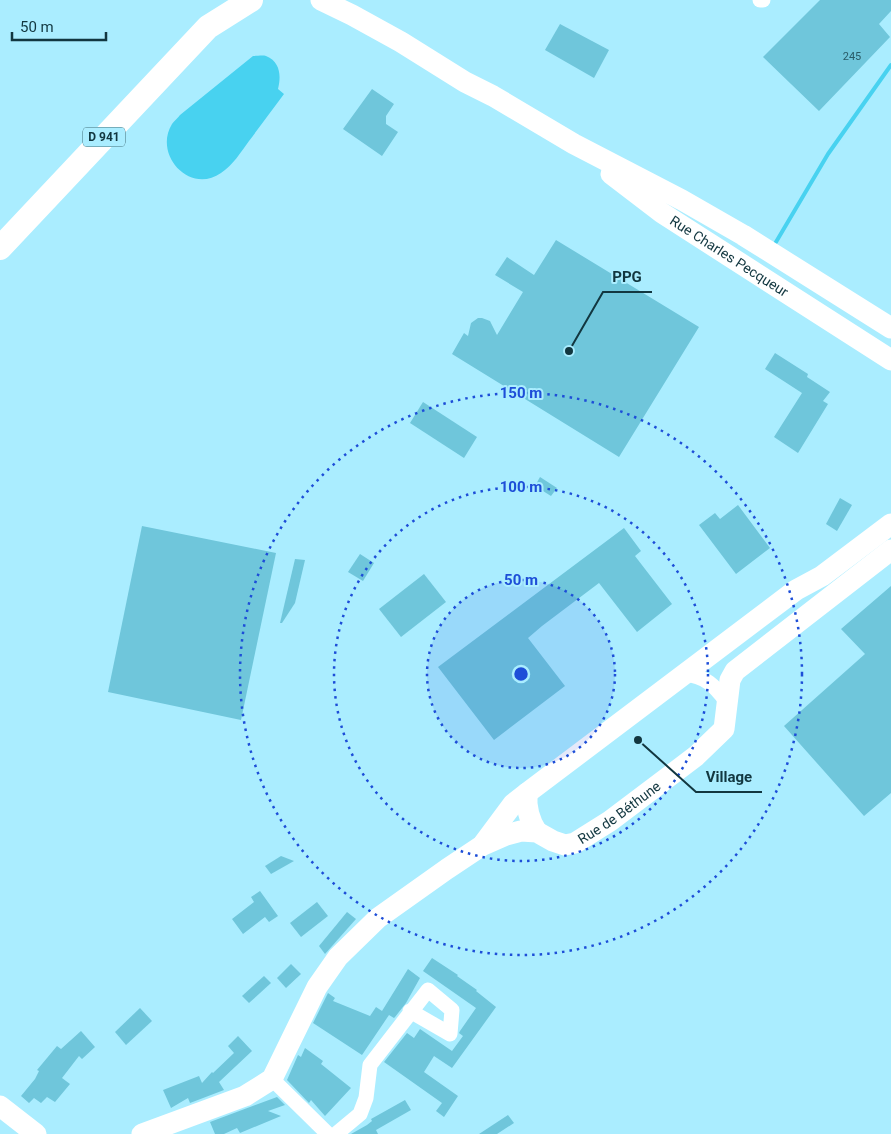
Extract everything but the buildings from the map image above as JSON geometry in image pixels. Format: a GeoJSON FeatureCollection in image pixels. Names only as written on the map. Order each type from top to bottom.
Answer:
{"type":"FeatureCollection","features":[{"type":"Feature","properties":{"kind":"main road","name":"D 941"},"geometry":{"type":"LineString","coordinates":[[208,27],[223,0]]}},
{"type":"Feature","properties":{"kind":"main road","name":"D 941"},"geometry":{"type":"LineString","coordinates":[[0,248],[208,27],[252,0]]}},
{"type":"Feature","properties":{"kind":"street","name":"Rue Charles Pecqueur"},"geometry":{"type":"LineString","coordinates":[[321,0],[401,42],[465,82],[493,96],[574,144],[682,200],[743,235],[891,328]]}},
{"type":"Feature","properties":{"kind":"street","name":"Rue Charles Pecqueur"},"geometry":{"type":"LineString","coordinates":[[350,0],[401,42]]}},
{"type":"Feature","properties":{"kind":"street","name":"Rue Charles Pecqueur"},"geometry":{"type":"LineString","coordinates":[[574,144],[662,214],[891,360]]}},
{"type":"Feature","properties":{"kind":"street","name":"Rue de Béthune"},"geometry":{"type":"LineString","coordinates":[[483,845],[513,804],[527,793],[796,590],[888,535]]}},
{"type":"Feature","properties":{"kind":"street","name":"Rue de Béthune"},"geometry":{"type":"LineString","coordinates":[[272,1079],[317,987],[338,957],[378,918],[483,845],[506,835],[521,831],[537,832],[553,841],[565,844],[576,843],[610,821],[696,756],[720,734],[724,729],[730,680],[735,671],[888,535]]}},
{"type":"Feature","properties":{"kind":"street"},"geometry":{"type":"LineString","coordinates":[[685,674],[705,678],[716,687],[726,701]]}},
{"type":"Feature","properties":{"kind":"street"},"geometry":{"type":"LineString","coordinates":[[527,793],[526,803],[530,821],[537,832]]}},
{"type":"Feature","properties":{"kind":"street"},"geometry":{"type":"LineString","coordinates":[[336,1134],[360,1114],[366,1098],[370,1065],[410,1011]]}},
{"type":"Feature","properties":{"kind":"street"},"geometry":{"type":"LineString","coordinates":[[142,1134],[245,1096],[272,1079],[328,1134]]}},
{"type":"Feature","properties":{"kind":"street"},"geometry":{"type":"LineString","coordinates":[[0,1106],[36,1134]]}},
{"type":"Feature","properties":{"kind":"water"},"geometry":{"type":"Polygon","coordinates":[[[253,56],[266,56],[275,62],[279,70],[280,80],[278,89],[284,94],[237,158],[225,170],[209,178],[198,179],[187,175],[171,159],[167,148],[167,136],[172,124],[180,115],[253,56]]]}},
{"type":"Feature","properties":{"kind":"waterway"},"geometry":{"type":"LineString","coordinates":[[776,242],[828,154],[891,65]]}},
{"type":"Feature","properties":{"kind":"place","name":"PPG"},"geometry":{"type":"Point","coordinates":[569,351]}},
{"type":"Feature","properties":{"kind":"place","name":"Village"},"geometry":{"type":"Point","coordinates":[638,740]}}]}
